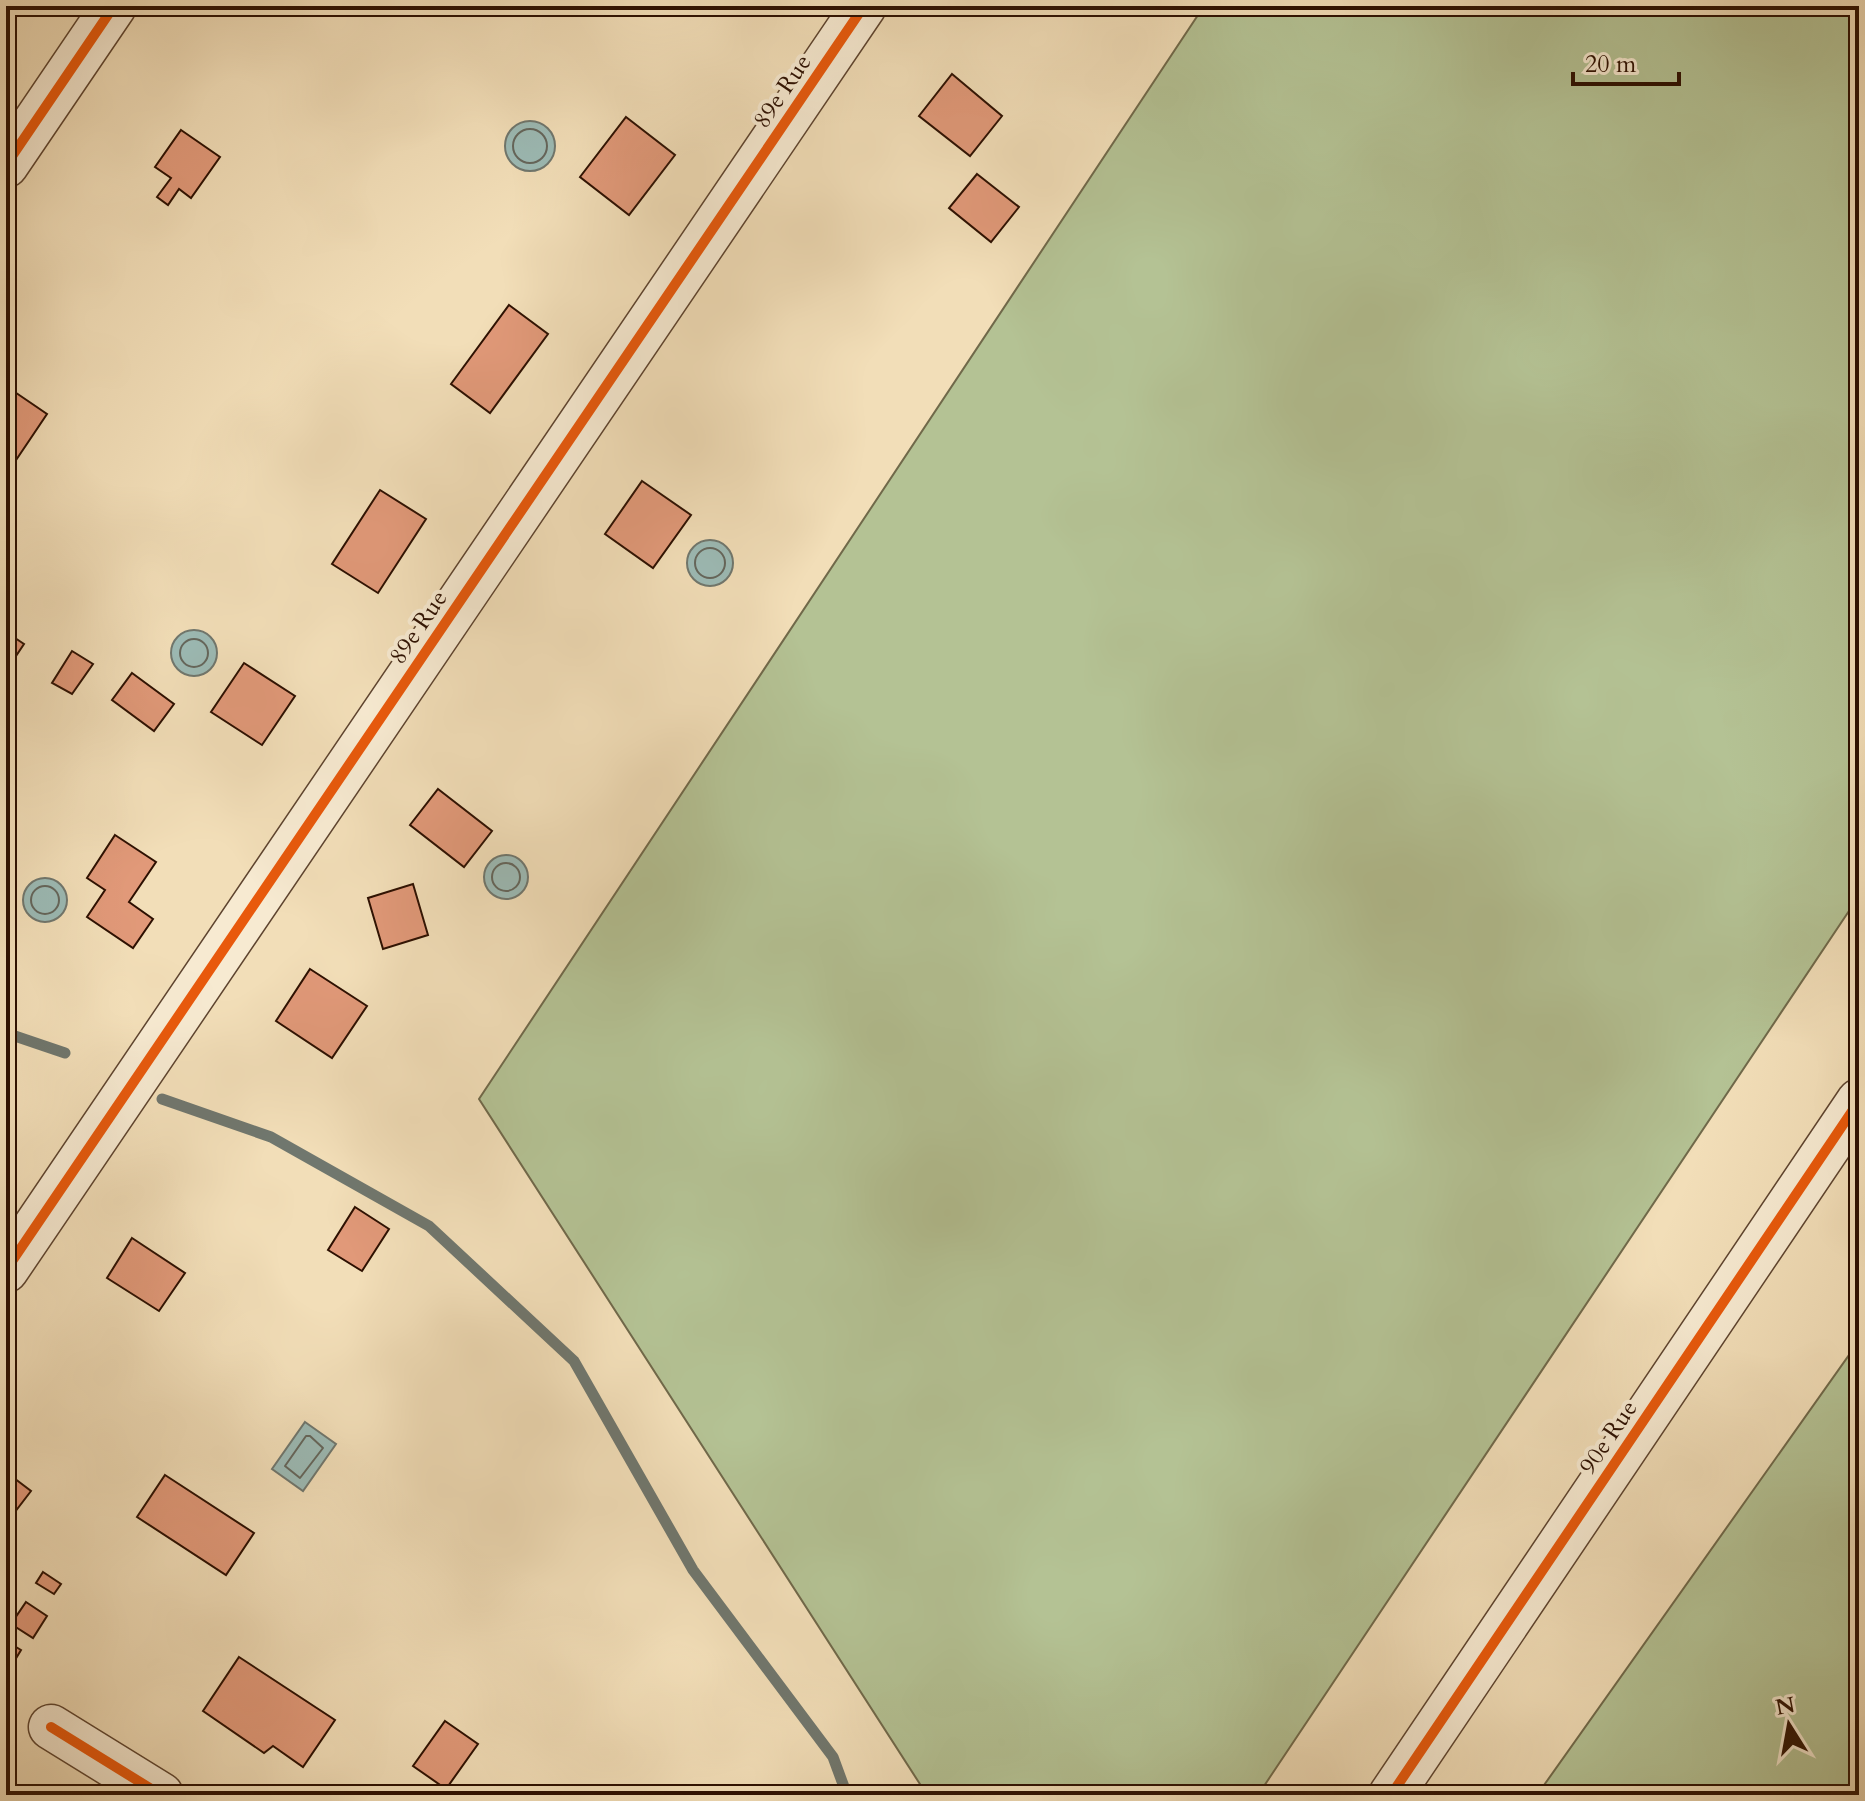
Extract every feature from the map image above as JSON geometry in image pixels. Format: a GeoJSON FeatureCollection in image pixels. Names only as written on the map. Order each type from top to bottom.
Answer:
{"type":"FeatureCollection","features":[{"type":"Feature","properties":{"kind":"street"},"geometry":{"type":"LineString","coordinates":[[6,165],[114,6]]}},
{"type":"Feature","properties":{"kind":"street","name":"89e Rue"},"geometry":{"type":"LineString","coordinates":[[9,1259],[864,6]]}},
{"type":"Feature","properties":{"kind":"street","name":"90e Rue"},"geometry":{"type":"LineString","coordinates":[[1391,1795],[1859,1101]]}},
{"type":"Feature","properties":{"kind":"street"},"geometry":{"type":"LineString","coordinates":[[51,1727],[161,1795]]}},
{"type":"Feature","properties":{"kind":"green space"},"geometry":{"type":"Polygon","coordinates":[[[1204,6],[1859,6],[1859,896],[1258,1795],[927,1795],[479,1099],[1204,6]]]}},
{"type":"Feature","properties":{"kind":"green space"},"geometry":{"type":"Polygon","coordinates":[[[1859,1341],[1859,1795],[1537,1795],[1859,1341]]]}},
{"type":"Feature","properties":{"kind":"water"},"geometry":{"type":"Polygon","coordinates":[[[530,121],[548,128],[555,146],[548,164],[530,171],[512,164],[505,146],[512,128],[530,121]]]}},
{"type":"Feature","properties":{"kind":"water"},"geometry":{"type":"Polygon","coordinates":[[[710,540],[727,546],[733,563],[727,580],[710,586],[693,580],[687,563],[693,546],[710,540]]]}},
{"type":"Feature","properties":{"kind":"water"},"geometry":{"type":"Polygon","coordinates":[[[194,630],[210,637],[217,653],[210,669],[194,676],[178,669],[171,653],[178,637],[194,630]]]}},
{"type":"Feature","properties":{"kind":"water"},"geometry":{"type":"Polygon","coordinates":[[[506,855],[522,861],[528,877],[522,893],[506,899],[490,893],[484,877],[490,861],[506,855]]]}},
{"type":"Feature","properties":{"kind":"water"},"geometry":{"type":"Polygon","coordinates":[[[45,878],[61,884],[67,900],[61,916],[45,922],[29,916],[23,900],[29,884],[45,878]]]}},
{"type":"Feature","properties":{"kind":"water"},"geometry":{"type":"Polygon","coordinates":[[[305,1422],[336,1444],[303,1491],[272,1469],[305,1422]]]}},
{"type":"Feature","properties":{"kind":"building"},"geometry":{"type":"Polygon","coordinates":[[[952,74],[1002,116],[970,156],[919,116],[952,74]]]}},
{"type":"Feature","properties":{"kind":"building"},"geometry":{"type":"Polygon","coordinates":[[[626,117],[675,155],[629,215],[580,177],[626,117]]]}},
{"type":"Feature","properties":{"kind":"building"},"geometry":{"type":"Polygon","coordinates":[[[181,130],[220,157],[191,198],[179,189],[168,205],[157,197],[171,178],[155,167],[181,130]]]}},
{"type":"Feature","properties":{"kind":"building"},"geometry":{"type":"Polygon","coordinates":[[[977,174],[1019,207],[991,242],[949,208],[977,174]]]}},
{"type":"Feature","properties":{"kind":"building"},"geometry":{"type":"Polygon","coordinates":[[[509,305],[548,334],[490,413],[451,384],[509,305]]]}},
{"type":"Feature","properties":{"kind":"building"},"geometry":{"type":"Polygon","coordinates":[[[6,386],[47,414],[6,475],[6,386]]]}},
{"type":"Feature","properties":{"kind":"building"},"geometry":{"type":"Polygon","coordinates":[[[642,481],[691,515],[653,568],[605,534],[642,481]]]}},
{"type":"Feature","properties":{"kind":"building"},"geometry":{"type":"Polygon","coordinates":[[[380,490],[426,519],[378,593],[332,564],[380,490]]]}},
{"type":"Feature","properties":{"kind":"building"},"geometry":{"type":"Polygon","coordinates":[[[6,632],[24,644],[6,671],[6,632]]]}},
{"type":"Feature","properties":{"kind":"building"},"geometry":{"type":"Polygon","coordinates":[[[72,651],[93,664],[72,694],[52,683],[72,651]]]}},
{"type":"Feature","properties":{"kind":"building"},"geometry":{"type":"Polygon","coordinates":[[[244,663],[295,696],[262,745],[211,712],[244,663]]]}},
{"type":"Feature","properties":{"kind":"building"},"geometry":{"type":"Polygon","coordinates":[[[132,673],[174,704],[154,731],[112,700],[132,673]]]}},
{"type":"Feature","properties":{"kind":"building"},"geometry":{"type":"Polygon","coordinates":[[[438,789],[492,831],[464,867],[410,825],[438,789]]]}},
{"type":"Feature","properties":{"kind":"building"},"geometry":{"type":"Polygon","coordinates":[[[115,835],[156,862],[129,902],[153,919],[133,948],[87,917],[105,890],[87,878],[115,835]]]}},
{"type":"Feature","properties":{"kind":"building"},"geometry":{"type":"Polygon","coordinates":[[[413,884],[428,935],[383,949],[368,898],[413,884]]]}},
{"type":"Feature","properties":{"kind":"building"},"geometry":{"type":"Polygon","coordinates":[[[310,969],[367,1006],[332,1058],[276,1021],[310,969]]]}},
{"type":"Feature","properties":{"kind":"building"},"geometry":{"type":"Polygon","coordinates":[[[355,1207],[389,1229],[362,1271],[328,1250],[355,1207]]]}},
{"type":"Feature","properties":{"kind":"building"},"geometry":{"type":"Polygon","coordinates":[[[132,1238],[185,1273],[159,1311],[107,1278],[132,1238]]]}},
{"type":"Feature","properties":{"kind":"building"},"geometry":{"type":"Polygon","coordinates":[[[6,1472],[31,1491],[8,1521],[6,1520],[6,1472]]]}},
{"type":"Feature","properties":{"kind":"building"},"geometry":{"type":"Polygon","coordinates":[[[165,1475],[254,1533],[226,1575],[137,1517],[165,1475]]]}},
{"type":"Feature","properties":{"kind":"building"},"geometry":{"type":"Polygon","coordinates":[[[43,1572],[61,1584],[54,1594],[36,1583],[43,1572]]]}},
{"type":"Feature","properties":{"kind":"building"},"geometry":{"type":"Polygon","coordinates":[[[26,1602],[47,1616],[33,1638],[11,1624],[26,1602]]]}},
{"type":"Feature","properties":{"kind":"building"},"geometry":{"type":"Polygon","coordinates":[[[6,1641],[21,1650],[6,1675],[6,1641]]]}},
{"type":"Feature","properties":{"kind":"building"},"geometry":{"type":"Polygon","coordinates":[[[239,1657],[335,1720],[303,1767],[273,1746],[264,1753],[203,1711],[239,1657]]]}},
{"type":"Feature","properties":{"kind":"building"},"geometry":{"type":"Polygon","coordinates":[[[445,1721],[478,1744],[446,1789],[413,1766],[445,1721]]]}},
{"type":"Feature","properties":{"kind":"waterway"},"geometry":{"type":"LineString","coordinates":[[6,1033],[65,1053]]}},
{"type":"Feature","properties":{"kind":"waterway"},"geometry":{"type":"LineString","coordinates":[[162,1099],[271,1137],[429,1226],[574,1361],[693,1570],[833,1757],[847,1795]]}},
{"type":"Feature","properties":{"kind":"cycle path"},"geometry":{"type":"LineString","coordinates":[[6,165],[114,6]]}},
{"type":"Feature","properties":{"kind":"cycle path"},"geometry":{"type":"LineString","coordinates":[[6,1270],[864,6]]}},
{"type":"Feature","properties":{"kind":"cycle path"},"geometry":{"type":"LineString","coordinates":[[1391,1795],[1859,1101]]}},
{"type":"Feature","properties":{"kind":"cycle path"},"geometry":{"type":"LineString","coordinates":[[51,1727],[161,1795]]}}]}
